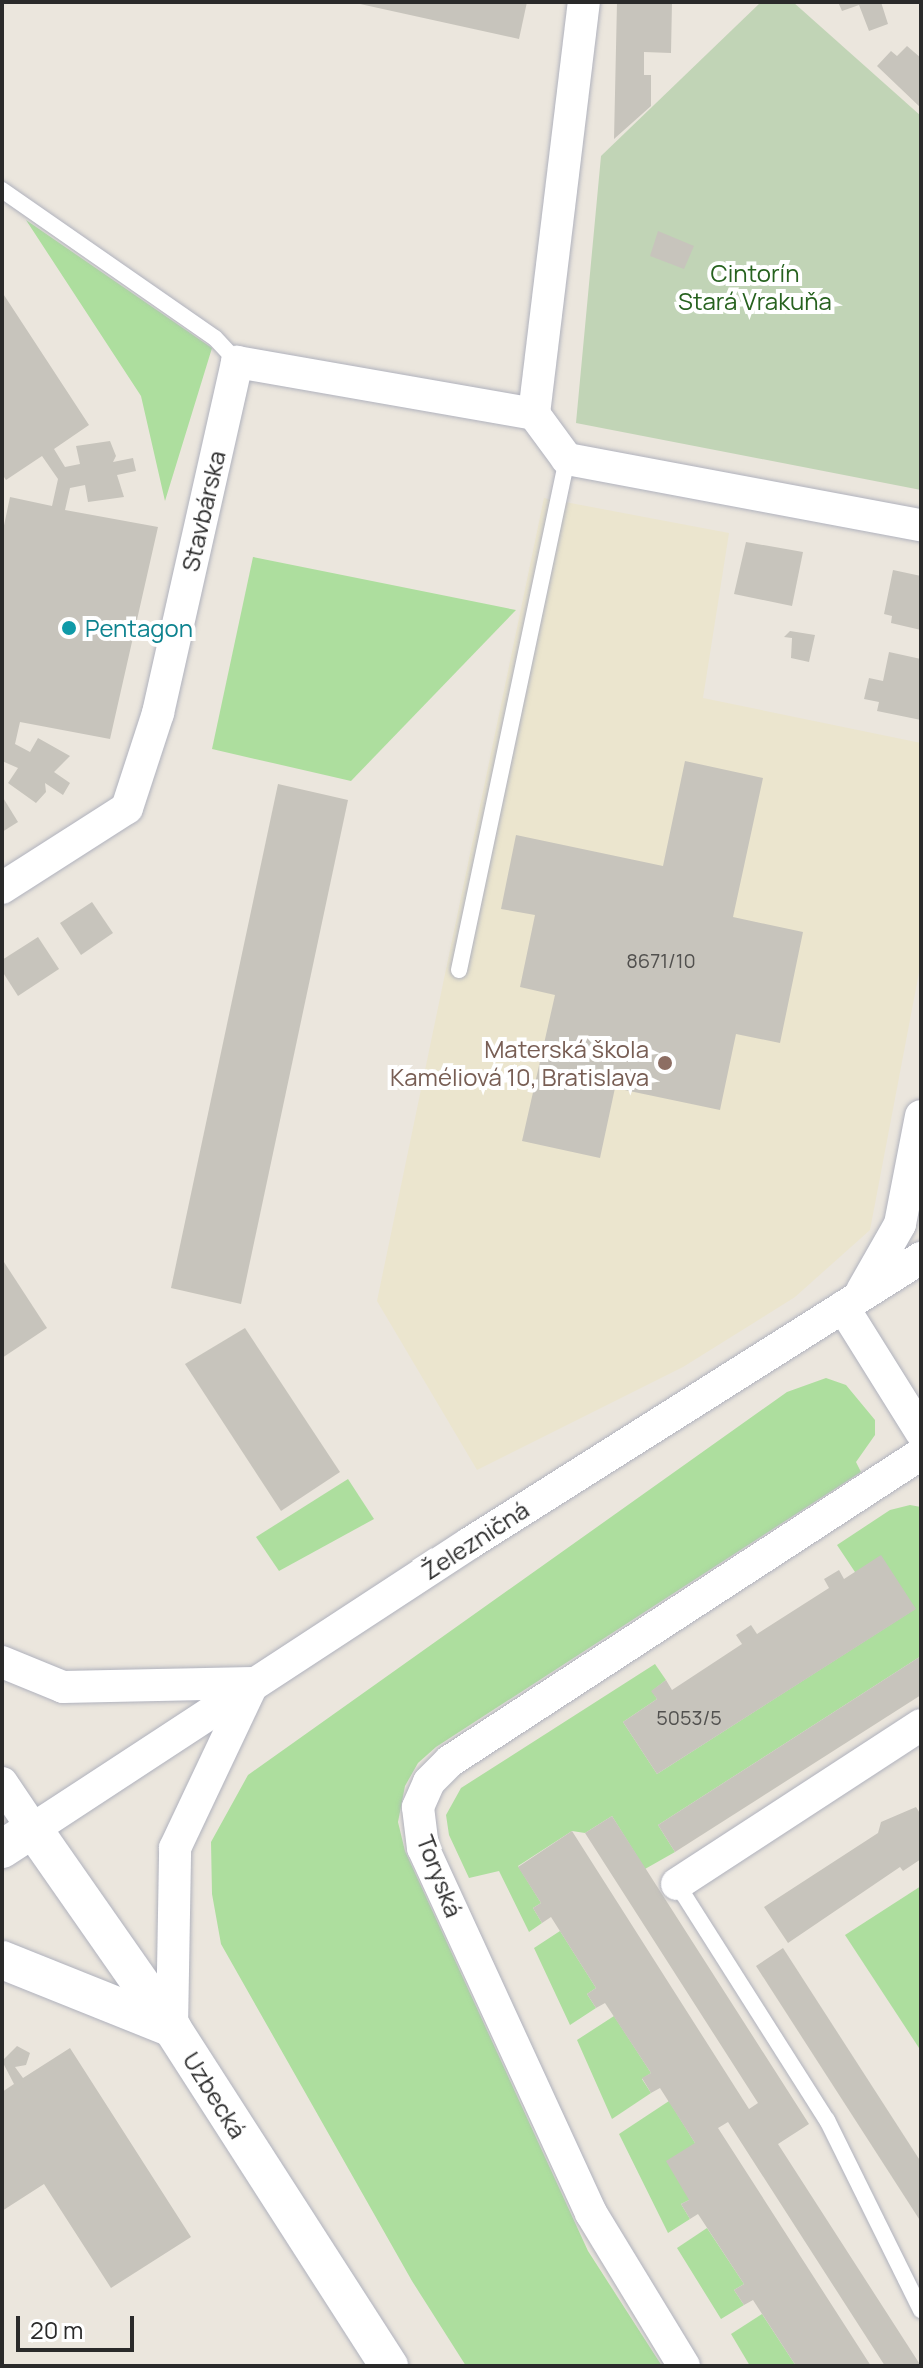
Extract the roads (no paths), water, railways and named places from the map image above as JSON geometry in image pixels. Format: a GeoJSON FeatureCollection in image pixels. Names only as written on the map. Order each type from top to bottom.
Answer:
{"type":"FeatureCollection","features":[{"type":"Feature","properties":{"kind":"street"},"geometry":{"type":"LineString","coordinates":[[584,2],[534,414],[567,459],[921,525]]}},
{"type":"Feature","properties":{"kind":"street"},"geometry":{"type":"LineString","coordinates":[[237,362],[534,414]]}},
{"type":"Feature","properties":{"kind":"street","name":"Stavbárska"},"geometry":{"type":"LineString","coordinates":[[2,888],[127,808],[158,713],[237,362]]}},
{"type":"Feature","properties":{"kind":"street"},"geometry":{"type":"LineString","coordinates":[[921,1116],[896,1236],[850,1304],[921,1432]]}},
{"type":"Feature","properties":{"kind":"street","name":"Železničná"},"geometry":{"type":"LineString","coordinates":[[18,1839],[253,1683],[921,1258]]}},
{"type":"Feature","properties":{"kind":"street","name":"Toryská"},"geometry":{"type":"LineString","coordinates":[[684,2366],[591,2213],[423,1848],[418,1807],[429,1782],[450,1761],[921,1454]]}},
{"type":"Feature","properties":{"kind":"street"},"geometry":{"type":"LineString","coordinates":[[2,1662],[63,1687],[253,1683],[175,1848],[172,2028],[2,1960]]}},
{"type":"Feature","properties":{"kind":"street"},"geometry":{"type":"LineString","coordinates":[[677,1884],[921,1725]]}},
{"type":"Feature","properties":{"kind":"street"},"geometry":{"type":"LineString","coordinates":[[2,1783],[18,1839]]}},
{"type":"Feature","properties":{"kind":"street","name":"Uzbecká"},"geometry":{"type":"LineString","coordinates":[[18,1839],[172,2028],[389,2366]]}},
{"type":"Feature","properties":{"kind":"lane"},"geometry":{"type":"LineString","coordinates":[[2,190],[215,338],[237,362]]}},
{"type":"Feature","properties":{"kind":"lane"},"geometry":{"type":"LineString","coordinates":[[459,970],[567,459]]}},
{"type":"Feature","properties":{"kind":"lane"},"geometry":{"type":"LineString","coordinates":[[677,1884],[827,2120],[921,2310]]}},
{"type":"Feature","properties":{"kind":"place","name":"Pentagon"},"geometry":{"type":"Point","coordinates":[69,628]}},
{"type":"Feature","properties":{"kind":"place","name":"Materská škola Kaméliová 10, Bratislava"},"geometry":{"type":"Point","coordinates":[665,1063]}},
{"type":"Feature","properties":{"kind":"park label","name":"Cintorín Stará Vrakuňa"},"geometry":{"type":"Point","coordinates":[755,287]}}]}
